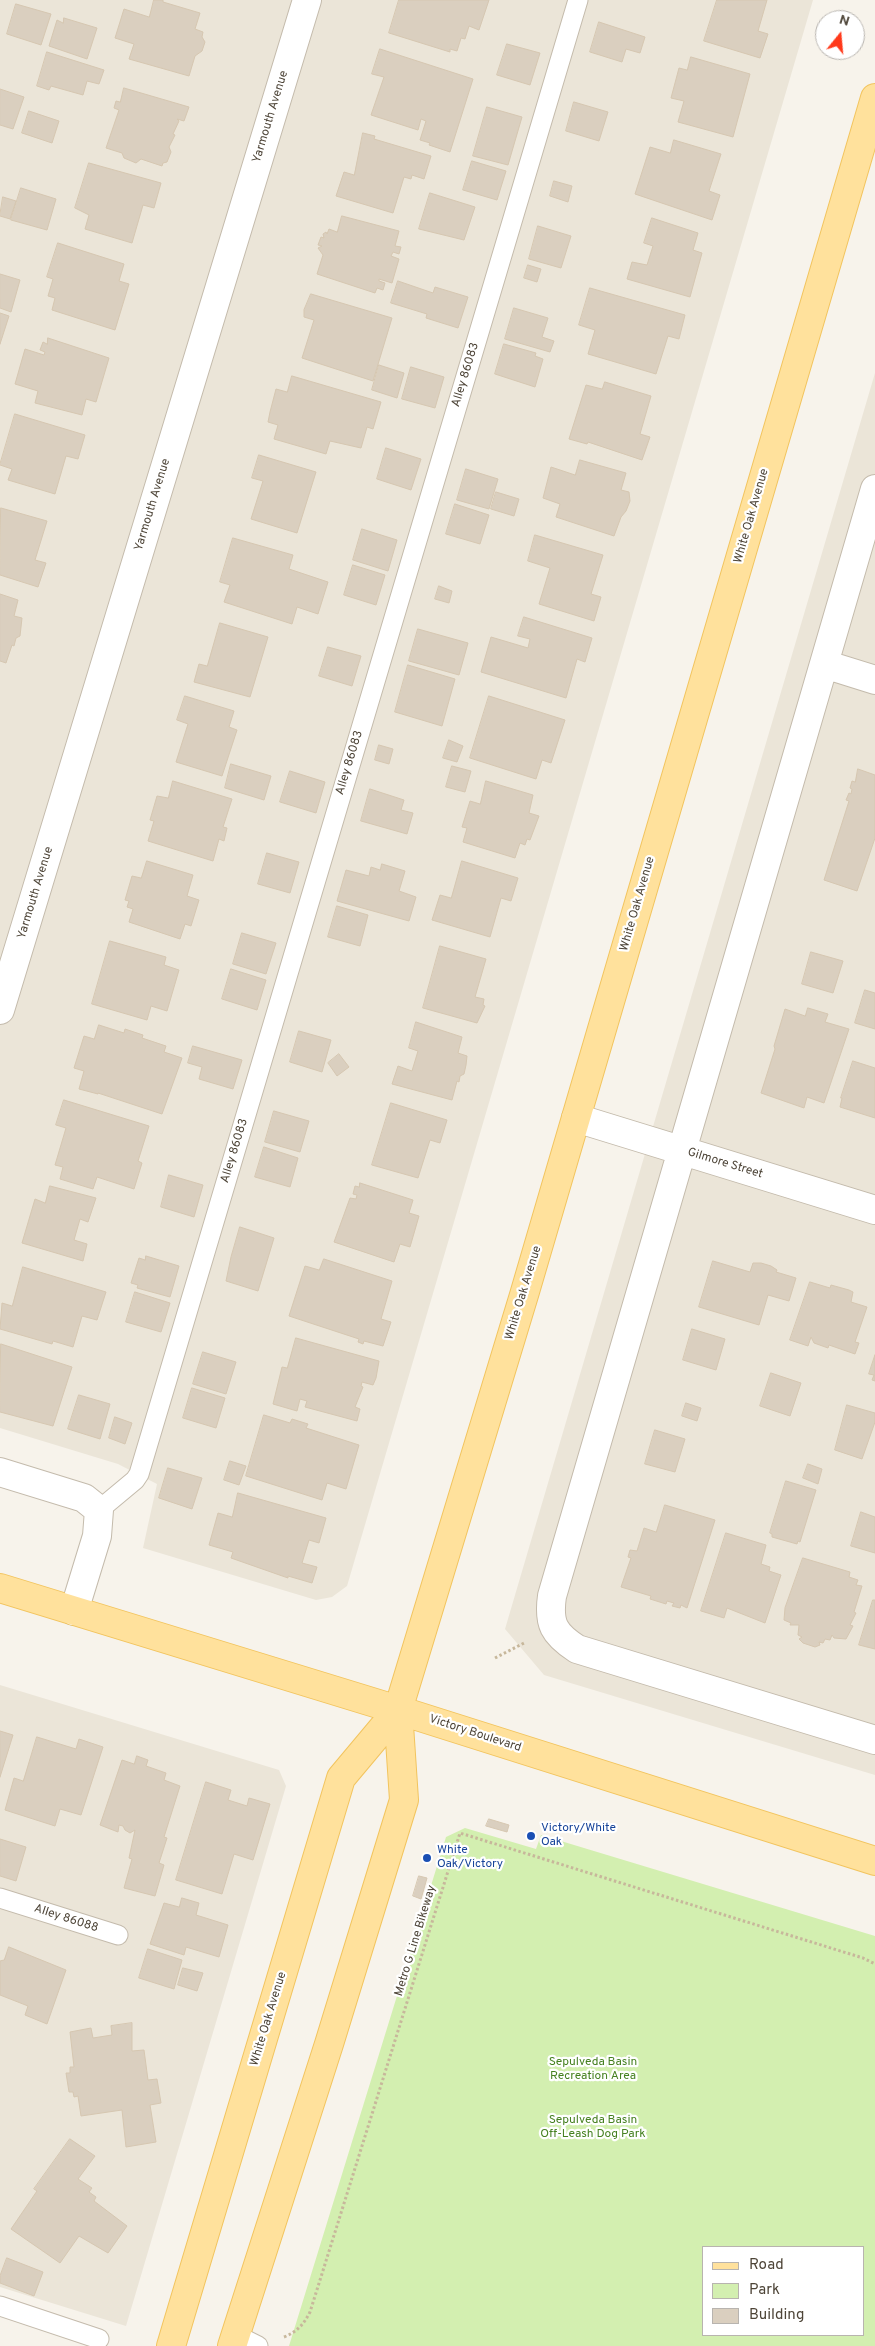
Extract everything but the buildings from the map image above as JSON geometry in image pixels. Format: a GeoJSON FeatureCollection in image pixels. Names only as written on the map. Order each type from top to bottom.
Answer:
{"type":"FeatureCollection","features":[{"type":"Feature","properties":{"kind":"main road","name":"White Oak Avenue"},"geometry":{"type":"LineString","coordinates":[[242,2342],[329,2044],[404,1800],[398,1710],[576,1118],[875,98]]}},
{"type":"Feature","properties":{"kind":"main road","name":"Victory Boulevard"},"geometry":{"type":"LineString","coordinates":[[0,1588],[398,1710],[875,1861]]}},
{"type":"Feature","properties":{"kind":"main road","name":"White Oak Avenue"},"geometry":{"type":"LineString","coordinates":[[171,2346],[341,1778],[398,1710]]}},
{"type":"Feature","properties":{"kind":"street","name":"Yarmouth Avenue"},"geometry":{"type":"LineString","coordinates":[[0,1010],[307,0]]}},
{"type":"Feature","properties":{"kind":"street"},"geometry":{"type":"LineString","coordinates":[[875,489],[552,1596],[550,1612],[553,1628],[564,1640],[577,1649],[875,1740]]}},
{"type":"Feature","properties":{"kind":"street"},"geometry":{"type":"LineString","coordinates":[[824,664],[875,680]]}},
{"type":"Feature","properties":{"kind":"street","name":"Gilmore Street"},"geometry":{"type":"LineString","coordinates":[[576,1118],[875,1210]]}},
{"type":"Feature","properties":{"kind":"street"},"geometry":{"type":"LineString","coordinates":[[0,1472],[84,1498],[99,1510],[97,1536],[74,1610]]}},
{"type":"Feature","properties":{"kind":"lane","name":"Alley 86083"},"geometry":{"type":"LineString","coordinates":[[99,1510],[135,1480],[138,1474],[578,0]]}},
{"type":"Feature","properties":{"kind":"lane","name":"Alley 86088"},"geometry":{"type":"LineString","coordinates":[[7,1900],[118,1935]]}},
{"type":"Feature","properties":{"kind":"lane"},"geometry":{"type":"LineString","coordinates":[[0,2306],[99,2339]]}},
{"type":"Feature","properties":{"kind":"path","name":"Metro G Line Bikeway"},"geometry":{"type":"LineString","coordinates":[[276,2336],[284,2337],[294,2332],[305,2322],[310,2312],[460,1833],[834,1949],[875,1964]]}},
{"type":"Feature","properties":{"kind":"shaded area"},"geometry":{"type":"Polygon","coordinates":[[[0,0],[813,0],[347,1586],[332,1597],[316,1600],[143,1548],[157,1484],[118,1464],[0,1428],[0,0]]]}},
{"type":"Feature","properties":{"kind":"shaded area"},"geometry":{"type":"Polygon","coordinates":[[[875,373],[875,1775],[544,1675],[505,1629],[875,373]]]}},
{"type":"Feature","properties":{"kind":"shaded area"},"geometry":{"type":"Polygon","coordinates":[[[0,1685],[279,1770],[286,1786],[126,2326],[0,2287],[0,1685]]]}},
{"type":"Feature","properties":{"kind":"green space","name":"Sepulveda Basin Recreation Area"},"geometry":{"type":"Polygon","coordinates":[[[465,1828],[536,1849],[541,1835],[875,1936],[875,2346],[289,2346],[446,1837],[465,1828]]]}},
{"type":"Feature","properties":{"kind":"place","name":"Victory/White Oak"},"geometry":{"type":"Point","coordinates":[531,1836]}},
{"type":"Feature","properties":{"kind":"place","name":"White Oak/Victory"},"geometry":{"type":"Point","coordinates":[427,1858]}},
{"type":"Feature","properties":{"kind":"park label","name":"Sepulveda Basin Off-Leash Dog Park"},"geometry":{"type":"Point","coordinates":[593,2128]}}]}
